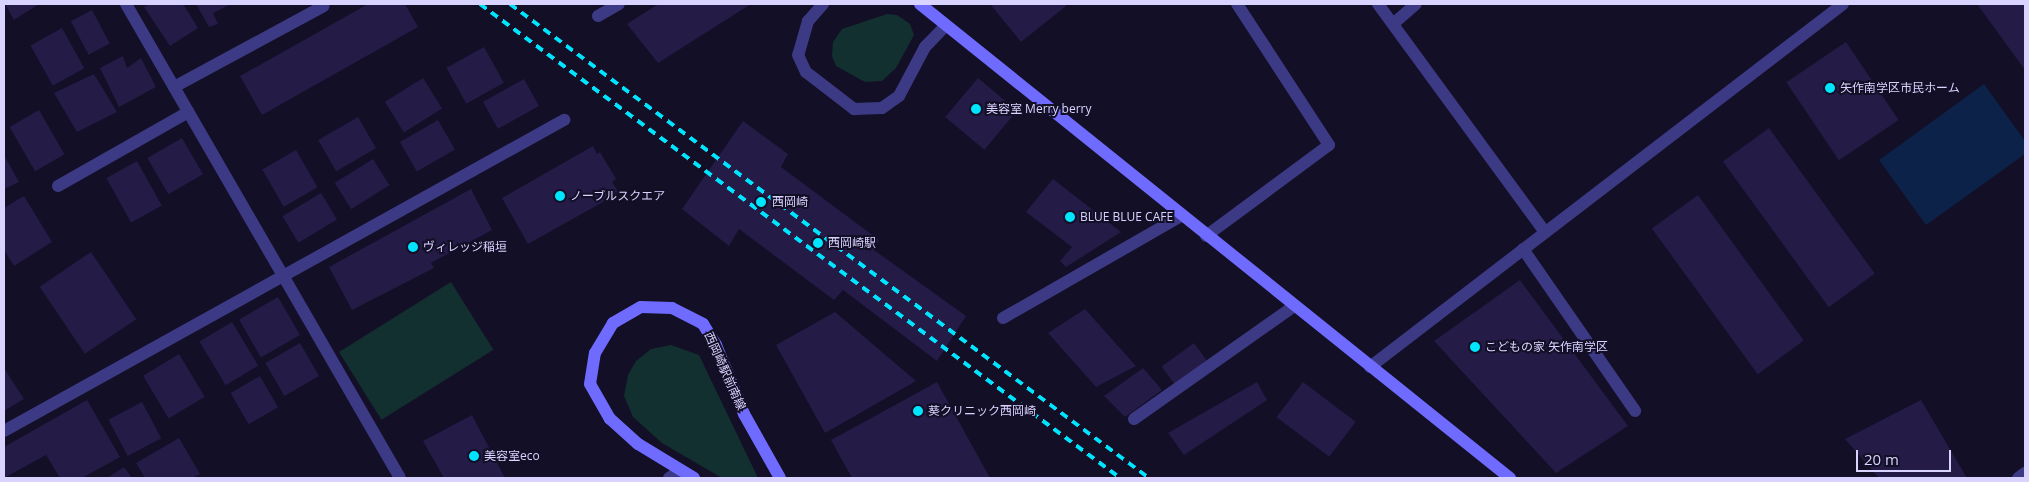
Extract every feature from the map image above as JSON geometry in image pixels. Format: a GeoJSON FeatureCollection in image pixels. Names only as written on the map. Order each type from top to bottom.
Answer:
{"type":"FeatureCollection","features":[{"type":"Feature","properties":{"kind":"street"},"geometry":{"type":"LineString","coordinates":[[126,4],[400,478]]}},
{"type":"Feature","properties":{"kind":"street"},"geometry":{"type":"LineString","coordinates":[[598,16],[619,4]]}},
{"type":"Feature","properties":{"kind":"street"},"geometry":{"type":"LineString","coordinates":[[823,4],[805,28],[798,55],[806,72],[854,109],[882,108],[899,96],[925,47],[944,26]]}},
{"type":"Feature","properties":{"kind":"street"},"geometry":{"type":"LineString","coordinates":[[920,4],[944,26],[991,60],[1181,216],[1510,478]]}},
{"type":"Feature","properties":{"kind":"street"},"geometry":{"type":"LineString","coordinates":[[1206,236],[1329,146],[1238,4]]}},
{"type":"Feature","properties":{"kind":"street"},"geometry":{"type":"LineString","coordinates":[[1378,4],[1545,232]]}},
{"type":"Feature","properties":{"kind":"street"},"geometry":{"type":"LineString","coordinates":[[1393,24],[1416,4]]}},
{"type":"Feature","properties":{"kind":"street"},"geometry":{"type":"LineString","coordinates":[[1370,367],[1843,4]]}},
{"type":"Feature","properties":{"kind":"street"},"geometry":{"type":"LineString","coordinates":[[174,87],[324,6]]}},
{"type":"Feature","properties":{"kind":"street"},"geometry":{"type":"LineString","coordinates":[[58,186],[188,112]]}},
{"type":"Feature","properties":{"kind":"street"},"geometry":{"type":"LineString","coordinates":[[4,431],[283,273],[564,120]]}},
{"type":"Feature","properties":{"kind":"street"},"geometry":{"type":"LineString","coordinates":[[1004,318],[1181,216]]}},
{"type":"Feature","properties":{"kind":"street"},"geometry":{"type":"LineString","coordinates":[[1523,249],[1635,411]]}},
{"type":"Feature","properties":{"kind":"street"},"geometry":{"type":"LineString","coordinates":[[1134,419],[1294,306]]}},
{"type":"Feature","properties":{"kind":"street","name":"西岡崎駅前南線"},"geometry":{"type":"LineString","coordinates":[[694,478],[638,444],[610,419],[590,384],[595,353],[612,323],[641,307],[672,308],[703,324],[716,345],[744,414],[780,478]]}},
{"type":"Feature","properties":{"kind":"street"},"geometry":{"type":"LineString","coordinates":[[669,478],[681,470]]}},
{"type":"Feature","properties":{"kind":"street"},"geometry":{"type":"LineString","coordinates":[[2018,478],[2025,473]]}},
{"type":"Feature","properties":{"kind":"green space"},"geometry":{"type":"Polygon","coordinates":[[[887,14],[897,15],[910,24],[914,35],[896,68],[882,81],[865,82],[836,66],[832,56],[833,42],[842,29],[887,14]]]}},
{"type":"Feature","properties":{"kind":"green space"},"geometry":{"type":"Polygon","coordinates":[[[451,282],[493,350],[381,420],[339,352],[451,282]]]}},
{"type":"Feature","properties":{"kind":"green space"},"geometry":{"type":"Polygon","coordinates":[[[671,345],[699,355],[758,478],[722,478],[662,443],[633,417],[624,396],[628,375],[636,361],[651,349],[671,345]]]}},
{"type":"Feature","properties":{"kind":"water"},"geometry":{"type":"Polygon","coordinates":[[[1984,84],[2025,141],[2025,154],[1926,225],[1879,160],[1984,84]]]}},
{"type":"Feature","properties":{"kind":"building"},"geometry":{"type":"Polygon","coordinates":[[[5,4],[39,4],[14,20],[5,4]]]}},
{"type":"Feature","properties":{"kind":"building"},"geometry":{"type":"Polygon","coordinates":[[[150,4],[183,4],[198,28],[170,46],[144,7],[150,4]]]}},
{"type":"Feature","properties":{"kind":"building"},"geometry":{"type":"Polygon","coordinates":[[[196,4],[231,4],[213,13],[218,24],[209,27],[196,4]]]}},
{"type":"Feature","properties":{"kind":"building"},"geometry":{"type":"Polygon","coordinates":[[[368,4],[405,4],[418,27],[262,115],[240,76],[368,4]]]}},
{"type":"Feature","properties":{"kind":"building"},"geometry":{"type":"Polygon","coordinates":[[[658,4],[751,4],[658,63],[627,24],[658,4]]]}},
{"type":"Feature","properties":{"kind":"building"},"geometry":{"type":"Polygon","coordinates":[[[990,4],[1064,4],[1066,6],[1021,42],[990,4]]]}},
{"type":"Feature","properties":{"kind":"building"},"geometry":{"type":"Polygon","coordinates":[[[1977,4],[2025,4],[2025,70],[1977,4]]]}},
{"type":"Feature","properties":{"kind":"building"},"geometry":{"type":"Polygon","coordinates":[[[92,10],[110,44],[89,55],[71,21],[92,10]]]}},
{"type":"Feature","properties":{"kind":"building"},"geometry":{"type":"Polygon","coordinates":[[[62,28],[84,68],[53,86],[31,45],[62,28]]]}},
{"type":"Feature","properties":{"kind":"building"},"geometry":{"type":"Polygon","coordinates":[[[1846,42],[1899,120],[1839,160],[1786,82],[1846,42]]]}},
{"type":"Feature","properties":{"kind":"building"},"geometry":{"type":"Polygon","coordinates":[[[484,47],[504,83],[466,104],[446,68],[484,47]]]}},
{"type":"Feature","properties":{"kind":"building"},"geometry":{"type":"Polygon","coordinates":[[[123,56],[127,68],[141,58],[156,87],[119,107],[100,68],[123,56]]]}},
{"type":"Feature","properties":{"kind":"building"},"geometry":{"type":"Polygon","coordinates":[[[94,74],[117,112],[77,132],[54,93],[94,74]]]}},
{"type":"Feature","properties":{"kind":"building"},"geometry":{"type":"Polygon","coordinates":[[[423,78],[442,109],[404,132],[385,102],[423,78]]]}},
{"type":"Feature","properties":{"kind":"building"},"geometry":{"type":"Polygon","coordinates":[[[978,78],[1017,111],[984,150],[945,117],[978,78]]]}},
{"type":"Feature","properties":{"kind":"building"},"geometry":{"type":"Polygon","coordinates":[[[524,79],[539,106],[498,129],[483,102],[524,79]]]}},
{"type":"Feature","properties":{"kind":"building"},"geometry":{"type":"Polygon","coordinates":[[[39,110],[64,154],[35,171],[10,127],[39,110]]]}},
{"type":"Feature","properties":{"kind":"building"},"geometry":{"type":"Polygon","coordinates":[[[358,117],[376,148],[336,171],[318,140],[358,117]]]}},
{"type":"Feature","properties":{"kind":"building"},"geometry":{"type":"Polygon","coordinates":[[[438,120],[455,149],[417,171],[400,142],[438,120]]]}},
{"type":"Feature","properties":{"kind":"building","name":"西岡崎駅"},"geometry":{"type":"Polygon","coordinates":[[[743,121],[788,154],[781,167],[879,240],[874,250],[966,316],[937,361],[843,290],[834,300],[739,229],[729,246],[682,209],[743,121]]]}},
{"type":"Feature","properties":{"kind":"building"},"geometry":{"type":"Polygon","coordinates":[[[1769,128],[1875,274],[1829,307],[1723,162],[1769,128]]]}},
{"type":"Feature","properties":{"kind":"building"},"geometry":{"type":"Polygon","coordinates":[[[182,138],[203,174],[168,194],[147,158],[182,138]]]}},
{"type":"Feature","properties":{"kind":"building","name":"ノーブルスクエア"},"geometry":{"type":"Polygon","coordinates":[[[593,146],[597,154],[600,152],[616,179],[612,182],[619,193],[528,244],[502,198],[593,146]]]}},
{"type":"Feature","properties":{"kind":"building"},"geometry":{"type":"Polygon","coordinates":[[[296,150],[318,187],[284,207],[262,170],[296,150]]]}},
{"type":"Feature","properties":{"kind":"building"},"geometry":{"type":"Polygon","coordinates":[[[4,155],[19,182],[4,189],[4,155]]]}},
{"type":"Feature","properties":{"kind":"building"},"geometry":{"type":"Polygon","coordinates":[[[373,159],[389,185],[351,209],[335,183],[373,159]]]}},
{"type":"Feature","properties":{"kind":"building"},"geometry":{"type":"Polygon","coordinates":[[[137,161],[162,206],[131,223],[106,178],[137,161]]]}},
{"type":"Feature","properties":{"kind":"building"},"geometry":{"type":"Polygon","coordinates":[[[1053,179],[1121,232],[1066,267],[1060,261],[1072,247],[1026,212],[1053,179]]]}},
{"type":"Feature","properties":{"kind":"building","name":"ヴィレッジ稲垣"},"geometry":{"type":"Polygon","coordinates":[[[471,189],[492,230],[431,263],[434,268],[352,310],[329,267],[471,189]]]}},
{"type":"Feature","properties":{"kind":"building"},"geometry":{"type":"Polygon","coordinates":[[[321,193],[337,220],[298,243],[282,216],[321,193]]]}},
{"type":"Feature","properties":{"kind":"building"},"geometry":{"type":"Polygon","coordinates":[[[1698,195],[1804,341],[1758,374],[1652,229],[1698,195]]]}},
{"type":"Feature","properties":{"kind":"building"},"geometry":{"type":"Polygon","coordinates":[[[24,196],[52,242],[14,266],[4,250],[4,208],[24,196]]]}},
{"type":"Feature","properties":{"kind":"building"},"geometry":{"type":"Polygon","coordinates":[[[91,252],[136,319],[85,354],[40,287],[91,252]]]}},
{"type":"Feature","properties":{"kind":"building"},"geometry":{"type":"Polygon","coordinates":[[[1520,280],[1628,426],[1556,473],[1434,341],[1520,280]]]}},
{"type":"Feature","properties":{"kind":"building"},"geometry":{"type":"Polygon","coordinates":[[[278,297],[300,335],[261,358],[239,320],[278,297]]]}},
{"type":"Feature","properties":{"kind":"building"},"geometry":{"type":"Polygon","coordinates":[[[1085,309],[1136,366],[1096,387],[1048,333],[1085,309]]]}},
{"type":"Feature","properties":{"kind":"building"},"geometry":{"type":"Polygon","coordinates":[[[835,312],[916,381],[825,433],[776,345],[835,312]]]}},
{"type":"Feature","properties":{"kind":"building"},"geometry":{"type":"Polygon","coordinates":[[[232,322],[258,366],[226,385],[199,342],[232,322]]]}},
{"type":"Feature","properties":{"kind":"building"},"geometry":{"type":"Polygon","coordinates":[[[300,343],[319,376],[284,396],[265,363],[300,343]]]}},
{"type":"Feature","properties":{"kind":"building"},"geometry":{"type":"Polygon","coordinates":[[[1194,343],[1207,361],[1175,384],[1162,367],[1194,343]]]}},
{"type":"Feature","properties":{"kind":"building"},"geometry":{"type":"Polygon","coordinates":[[[179,354],[205,397],[169,418],[143,376],[179,354]]]}},
{"type":"Feature","properties":{"kind":"building"},"geometry":{"type":"Polygon","coordinates":[[[4,368],[24,399],[4,411],[4,368]]]}},
{"type":"Feature","properties":{"kind":"building"},"geometry":{"type":"Polygon","coordinates":[[[1143,368],[1162,390],[1125,417],[1104,396],[1143,368]]]}},
{"type":"Feature","properties":{"kind":"building"},"geometry":{"type":"Polygon","coordinates":[[[260,376],[278,407],[249,424],[231,393],[260,376]]]}},
{"type":"Feature","properties":{"kind":"building","name":"葵クリニック西岡崎"},"geometry":{"type":"Polygon","coordinates":[[[937,382],[990,478],[852,478],[831,440],[937,382]]]}},
{"type":"Feature","properties":{"kind":"building"},"geometry":{"type":"Polygon","coordinates":[[[1257,382],[1267,400],[1184,455],[1168,433],[1257,382]]]}},
{"type":"Feature","properties":{"kind":"building"},"geometry":{"type":"Polygon","coordinates":[[[1303,382],[1356,422],[1329,457],[1277,417],[1303,382]]]}},
{"type":"Feature","properties":{"kind":"building"},"geometry":{"type":"Polygon","coordinates":[[[87,400],[120,457],[82,478],[60,478],[46,455],[4,478],[4,447],[87,400]]]}},
{"type":"Feature","properties":{"kind":"building"},"geometry":{"type":"Polygon","coordinates":[[[1921,400],[1967,478],[1879,478],[1845,439],[1921,400]]]}},
{"type":"Feature","properties":{"kind":"building"},"geometry":{"type":"Polygon","coordinates":[[[142,402],[161,438],[128,456],[108,420],[142,402]]]}},
{"type":"Feature","properties":{"kind":"building"},"geometry":{"type":"Polygon","coordinates":[[[472,415],[505,478],[444,478],[423,441],[472,415]]]}},
{"type":"Feature","properties":{"kind":"building"},"geometry":{"type":"Polygon","coordinates":[[[179,438],[200,474],[192,478],[145,478],[136,463],[179,438]]]}},
{"type":"Feature","properties":{"kind":"building"},"geometry":{"type":"Polygon","coordinates":[[[124,467],[132,478],[107,478],[124,467]]]}},
{"type":"Feature","properties":{"kind":"railway"},"geometry":{"type":"LineString","coordinates":[[480,4],[1120,478]]}},
{"type":"Feature","properties":{"kind":"railway"},"geometry":{"type":"LineString","coordinates":[[510,4],[1149,478]]}},
{"type":"Feature","properties":{"kind":"place","name":"矢作南学区市民ホーム"},"geometry":{"type":"Point","coordinates":[1830,88]}},
{"type":"Feature","properties":{"kind":"place","name":"美容室 Merry berry"},"geometry":{"type":"Point","coordinates":[976,109]}},
{"type":"Feature","properties":{"kind":"place","name":"ノーブルスクエア"},"geometry":{"type":"Point","coordinates":[560,196]}},
{"type":"Feature","properties":{"kind":"place","name":"西岡崎"},"geometry":{"type":"Point","coordinates":[761,202]}},
{"type":"Feature","properties":{"kind":"place","name":"BLUE BLUE CAFE"},"geometry":{"type":"Point","coordinates":[1070,217]}},
{"type":"Feature","properties":{"kind":"place","name":"西岡崎駅"},"geometry":{"type":"Point","coordinates":[818,243]}},
{"type":"Feature","properties":{"kind":"place","name":"ヴィレッジ稲垣"},"geometry":{"type":"Point","coordinates":[413,247]}},
{"type":"Feature","properties":{"kind":"place","name":"こどもの家 矢作南学区"},"geometry":{"type":"Point","coordinates":[1475,347]}},
{"type":"Feature","properties":{"kind":"place","name":"葵クリニック西岡崎"},"geometry":{"type":"Point","coordinates":[918,411]}},
{"type":"Feature","properties":{"kind":"place","name":"美容室eco"},"geometry":{"type":"Point","coordinates":[474,456]}}]}
